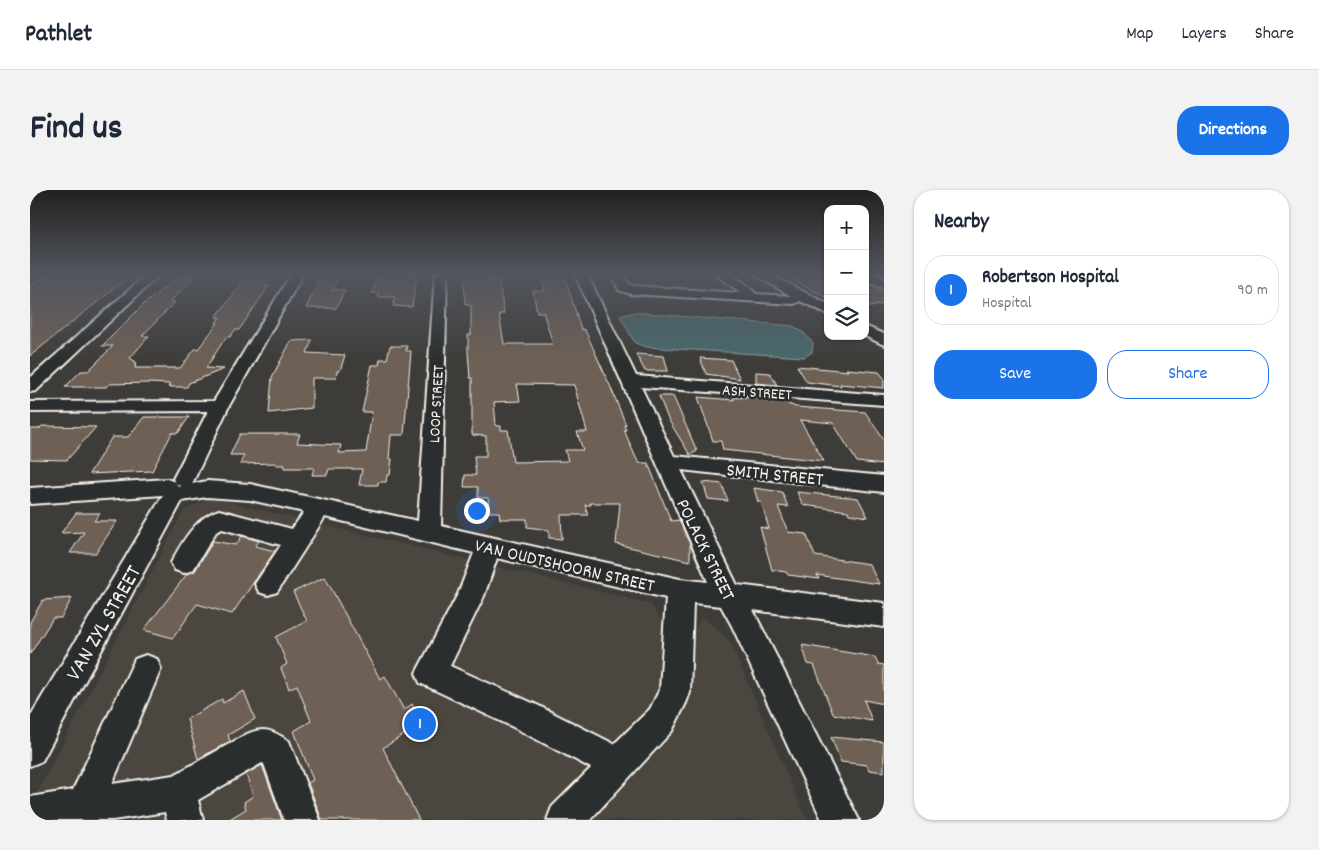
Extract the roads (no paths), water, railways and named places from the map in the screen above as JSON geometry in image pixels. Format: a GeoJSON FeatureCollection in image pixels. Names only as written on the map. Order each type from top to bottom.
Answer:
{"type":"FeatureCollection","features":[{"type":"Feature","properties":{"kind":"street"},"geometry":{"type":"LineString","coordinates":[[30,387],[122,303]]}},
{"type":"Feature","properties":{"kind":"street","name":"VAN ZYL STREET"},"geometry":{"type":"LineString","coordinates":[[30,749],[179,485],[220,406],[280,303]]}},
{"type":"Feature","properties":{"kind":"street","name":"LOOP STREET"},"geometry":{"type":"LineString","coordinates":[[428,533],[440,303]]}},
{"type":"Feature","properties":{"kind":"street","name":"POLACK STREET"},"geometry":{"type":"LineString","coordinates":[[594,303],[721,583],[742,617],[841,820]]}},
{"type":"Feature","properties":{"kind":"street"},"geometry":{"type":"LineString","coordinates":[[869,332],[884,340]]}},
{"type":"Feature","properties":{"kind":"street","name":"ASH STREET"},"geometry":{"type":"LineString","coordinates":[[630,381],[884,400]]}},
{"type":"Feature","properties":{"kind":"street"},"geometry":{"type":"LineString","coordinates":[[30,407],[220,406]]}},
{"type":"Feature","properties":{"kind":"street","name":"SMITH STREET"},"geometry":{"type":"LineString","coordinates":[[666,462],[884,484]]}},
{"type":"Feature","properties":{"kind":"street","name":"VAN OUDTSHOORN STREET"},"geometry":{"type":"LineString","coordinates":[[30,496],[179,485],[250,492],[680,590],[884,616]]}},
{"type":"Feature","properties":{"kind":"street"},"geometry":{"type":"LineString","coordinates":[[268,584],[319,508]]}},
{"type":"Feature","properties":{"kind":"street"},"geometry":{"type":"LineString","coordinates":[[184,563],[208,526],[219,519],[299,540]]}},
{"type":"Feature","properties":{"kind":"street"},"geometry":{"type":"LineString","coordinates":[[488,547],[484,564],[432,674],[553,729],[618,765]]}},
{"type":"Feature","properties":{"kind":"street"},"geometry":{"type":"LineString","coordinates":[[565,820],[661,720],[675,692],[680,590]]}},
{"type":"Feature","properties":{"kind":"street"},"geometry":{"type":"LineString","coordinates":[[85,805],[146,669]]}},
{"type":"Feature","properties":{"kind":"street"},"geometry":{"type":"LineString","coordinates":[[30,815],[85,805],[182,806],[260,746],[266,746],[277,753],[302,820]]}},
{"type":"Feature","properties":{"kind":"water"},"geometry":{"type":"Polygon","coordinates":[[[634,312],[793,326],[804,333],[813,343],[812,352],[804,357],[646,347],[635,343],[620,316],[634,312]]]}},
{"type":"Feature","properties":{"kind":"place","name":"Robertson Hospital"},"geometry":{"type":"Point","coordinates":[420,724]}}]}
